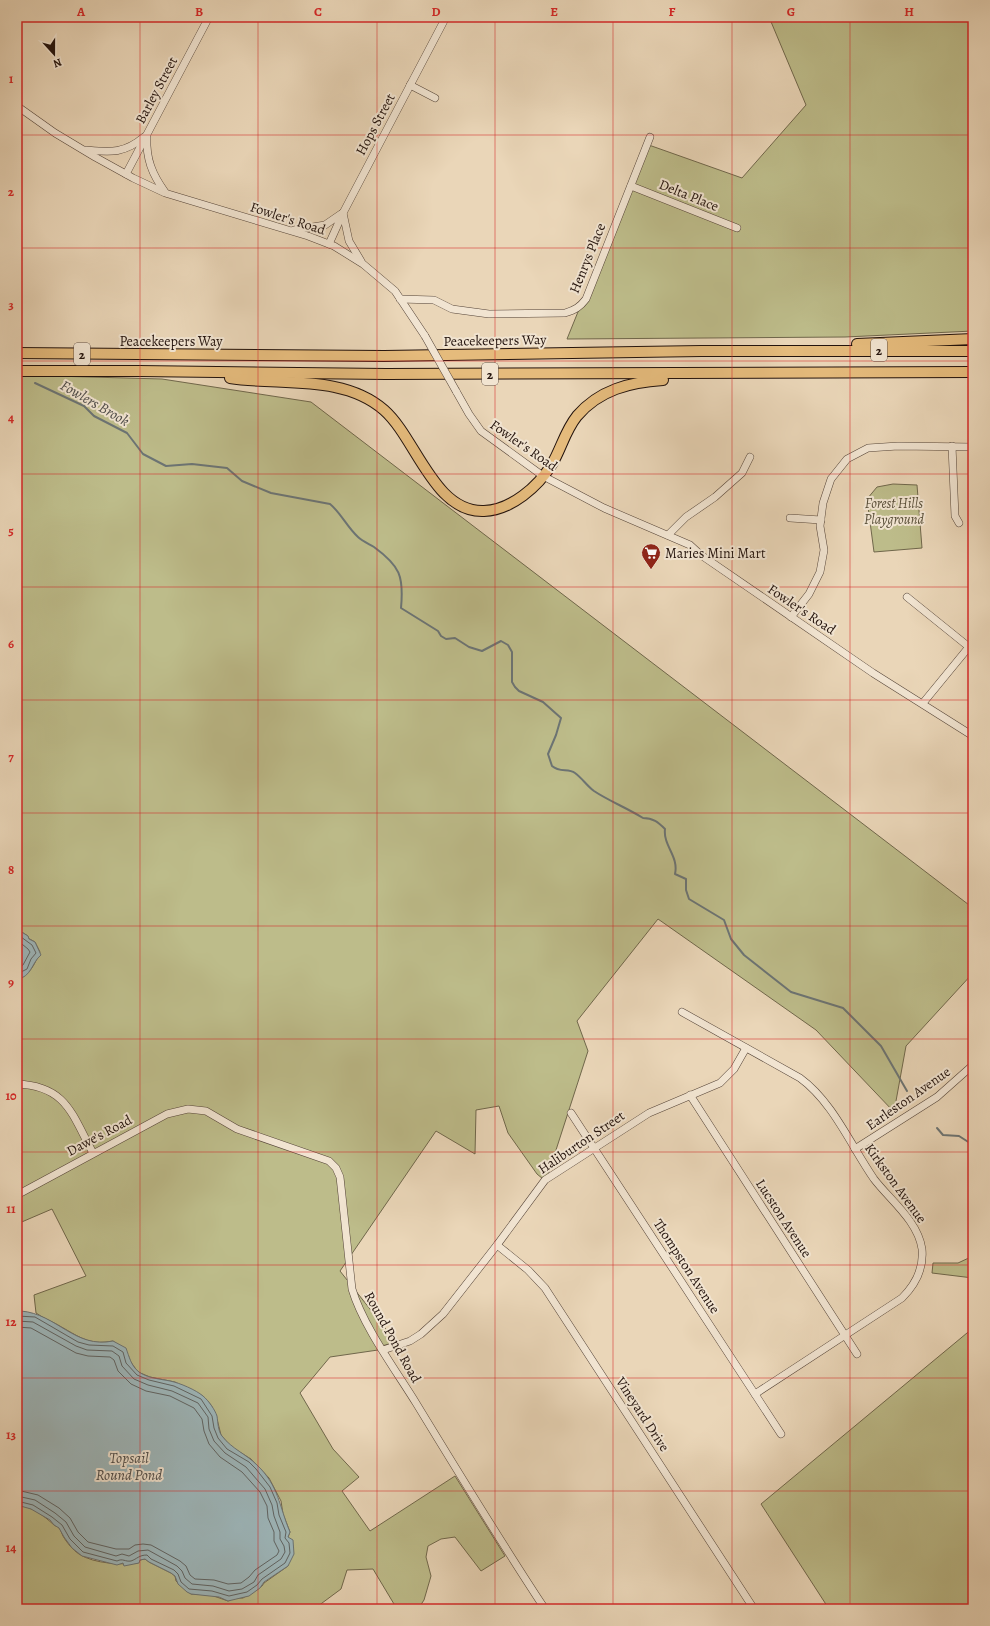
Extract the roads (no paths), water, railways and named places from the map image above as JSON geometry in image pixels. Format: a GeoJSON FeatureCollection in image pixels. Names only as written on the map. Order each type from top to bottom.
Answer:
{"type":"FeatureCollection","features":[{"type":"Feature","properties":{"kind":"highway"},"geometry":{"type":"LineString","coordinates":[[785,350],[859,344],[973,339]]}},
{"type":"Feature","properties":{"kind":"highway","name":"Peacekeepers Way"},"geometry":{"type":"LineString","coordinates":[[17,352],[129,355],[384,356],[785,350],[973,350]]}},
{"type":"Feature","properties":{"kind":"highway","name":"2"},"geometry":{"type":"LineString","coordinates":[[17,371],[139,370],[378,374],[787,374],[973,372]]}},
{"type":"Feature","properties":{"kind":"highway"},"geometry":{"type":"LineString","coordinates":[[193,372],[237,379],[321,385],[357,393],[372,401],[393,419],[425,468],[445,494],[457,504],[470,509],[482,511],[494,510],[507,505],[520,497],[543,476],[552,464],[570,427],[577,417],[598,398],[611,390],[627,384],[642,381],[787,374]]}},
{"type":"Feature","properties":{"kind":"street","name":"Barley Street"},"geometry":{"type":"LineString","coordinates":[[126,174],[209,17]]}},
{"type":"Feature","properties":{"kind":"street","name":"Hops Street"},"geometry":{"type":"LineString","coordinates":[[329,244],[343,213],[446,17]]}},
{"type":"Feature","properties":{"kind":"street"},"geometry":{"type":"LineString","coordinates":[[410,85],[435,98]]}},
{"type":"Feature","properties":{"kind":"street","name":"Fowler's Road"},"geometry":{"type":"LineString","coordinates":[[17,106],[83,149],[126,174],[165,193],[329,244],[363,264],[395,292],[400,299],[425,336],[469,414],[481,432],[543,476],[604,508],[690,545],[701,555],[873,673],[923,703],[973,736]]}},
{"type":"Feature","properties":{"kind":"street"},"geometry":{"type":"LineString","coordinates":[[83,149],[112,152],[124,150],[137,143],[147,135]]}},
{"type":"Feature","properties":{"kind":"street"},"geometry":{"type":"LineString","coordinates":[[147,135],[146,150],[148,162],[152,172],[165,193]]}},
{"type":"Feature","properties":{"kind":"street","name":"Henrys Place"},"geometry":{"type":"LineString","coordinates":[[400,299],[434,300],[452,309],[489,314],[555,313],[573,311],[581,306],[586,299],[650,137]]}},
{"type":"Feature","properties":{"kind":"street","name":"Delta Place"},"geometry":{"type":"LineString","coordinates":[[631,186],[737,228]]}},
{"type":"Feature","properties":{"kind":"street"},"geometry":{"type":"LineString","coordinates":[[290,231],[325,225],[343,213],[349,241],[363,264]]}},
{"type":"Feature","properties":{"kind":"street"},"geometry":{"type":"LineString","coordinates":[[792,617],[809,594],[820,572],[824,550],[820,526],[823,503],[830,479],[847,459],[868,448],[898,446],[973,447]]}},
{"type":"Feature","properties":{"kind":"street"},"geometry":{"type":"LineString","coordinates":[[952,446],[955,516],[959,523]]}},
{"type":"Feature","properties":{"kind":"street"},"geometry":{"type":"LineString","coordinates":[[668,535],[686,517],[715,497],[742,473],[750,457]]}},
{"type":"Feature","properties":{"kind":"street"},"geometry":{"type":"LineString","coordinates":[[790,518],[821,520]]}},
{"type":"Feature","properties":{"kind":"street"},"geometry":{"type":"LineString","coordinates":[[907,597],[971,645],[923,703]]}},
{"type":"Feature","properties":{"kind":"street","name":"Kirkston Avenue"},"geometry":{"type":"LineString","coordinates":[[682,1012],[800,1078],[815,1091],[827,1106],[873,1178],[913,1227],[920,1242],[922,1259],[921,1270],[911,1289],[893,1304],[755,1394]]}},
{"type":"Feature","properties":{"kind":"street","name":"Haliburton Street"},"geometry":{"type":"LineString","coordinates":[[383,1350],[410,1341],[432,1326],[455,1300],[545,1180],[649,1113],[714,1086],[725,1079],[734,1069],[746,1048]]}},
{"type":"Feature","properties":{"kind":"street","name":"Earleston Avenue"},"geometry":{"type":"LineString","coordinates":[[855,1149],[937,1097],[973,1065]]}},
{"type":"Feature","properties":{"kind":"street"},"geometry":{"type":"LineString","coordinates":[[17,1084],[44,1088],[59,1096],[70,1109],[93,1153]]}},
{"type":"Feature","properties":{"kind":"street","name":"Lucston Avenue"},"geometry":{"type":"LineString","coordinates":[[690,1095],[857,1354]]}},
{"type":"Feature","properties":{"kind":"street","name":"Dawe's Road"},"geometry":{"type":"LineString","coordinates":[[17,1194],[167,1114],[188,1109],[198,1109]]}},
{"type":"Feature","properties":{"kind":"street","name":"Round Pond Road"},"geometry":{"type":"LineString","coordinates":[[198,1109],[215,1115],[237,1129],[329,1161],[336,1168],[340,1177],[352,1289],[357,1305],[498,1537],[545,1609]]}},
{"type":"Feature","properties":{"kind":"street","name":"Thompston Avenue"},"geometry":{"type":"LineString","coordinates":[[571,1113],[781,1434]]}},
{"type":"Feature","properties":{"kind":"street","name":"Vineyard Drive"},"geometry":{"type":"LineString","coordinates":[[497,1245],[528,1270],[544,1288],[754,1609]]}},
{"type":"Feature","properties":{"kind":"water"},"geometry":{"type":"Polygon","coordinates":[[[17,927],[28,936],[29,939],[35,942],[41,955],[25,976],[17,979],[17,927]]]}},
{"type":"Feature","properties":{"kind":"water","name":"Topsail Round Pond"},"geometry":{"type":"Polygon","coordinates":[[[21,1311],[34,1313],[77,1336],[88,1340],[100,1342],[113,1341],[126,1348],[132,1364],[136,1370],[142,1374],[183,1385],[196,1391],[205,1398],[212,1406],[217,1416],[219,1429],[222,1436],[226,1441],[257,1465],[270,1481],[278,1497],[290,1532],[288,1537],[293,1540],[294,1554],[288,1566],[264,1582],[260,1588],[249,1596],[228,1601],[219,1597],[191,1594],[178,1584],[175,1576],[145,1559],[140,1560],[139,1563],[124,1566],[123,1563],[117,1565],[82,1556],[72,1548],[59,1528],[50,1520],[31,1509],[17,1505],[17,1312],[21,1311]]]}},
{"type":"Feature","properties":{"kind":"waterway","name":"Fowlers Brook"},"geometry":{"type":"LineString","coordinates":[[35,383],[84,406],[94,416],[127,433],[143,454],[166,466],[192,464],[227,468],[242,481],[271,493],[330,504],[358,537],[383,554],[395,566],[401,580],[401,608],[438,631],[441,636],[446,639],[455,638],[469,647],[482,651],[501,641],[508,645],[512,652],[512,682],[515,687],[519,691],[543,702],[561,718],[548,754],[552,766],[575,773],[591,789],[600,795],[643,818],[655,821],[665,829],[666,841],[675,862],[675,874],[686,879],[686,890],[689,899],[724,920],[731,939],[744,955],[791,992],[843,1008],[881,1046],[907,1091]]}},
{"type":"Feature","properties":{"kind":"waterway","name":"Fowlers Brook"},"geometry":{"type":"LineString","coordinates":[[937,1128],[943,1135],[959,1136],[973,1145]]}},
{"type":"Feature","properties":{"kind":"place","name":"Maries Mini Mart"},"geometry":{"type":"Point","coordinates":[651,570]}},
{"type":"Feature","properties":{"kind":"park label","name":"Forest Hills Playground"},"geometry":{"type":"Point","coordinates":[894,512]}}]}
